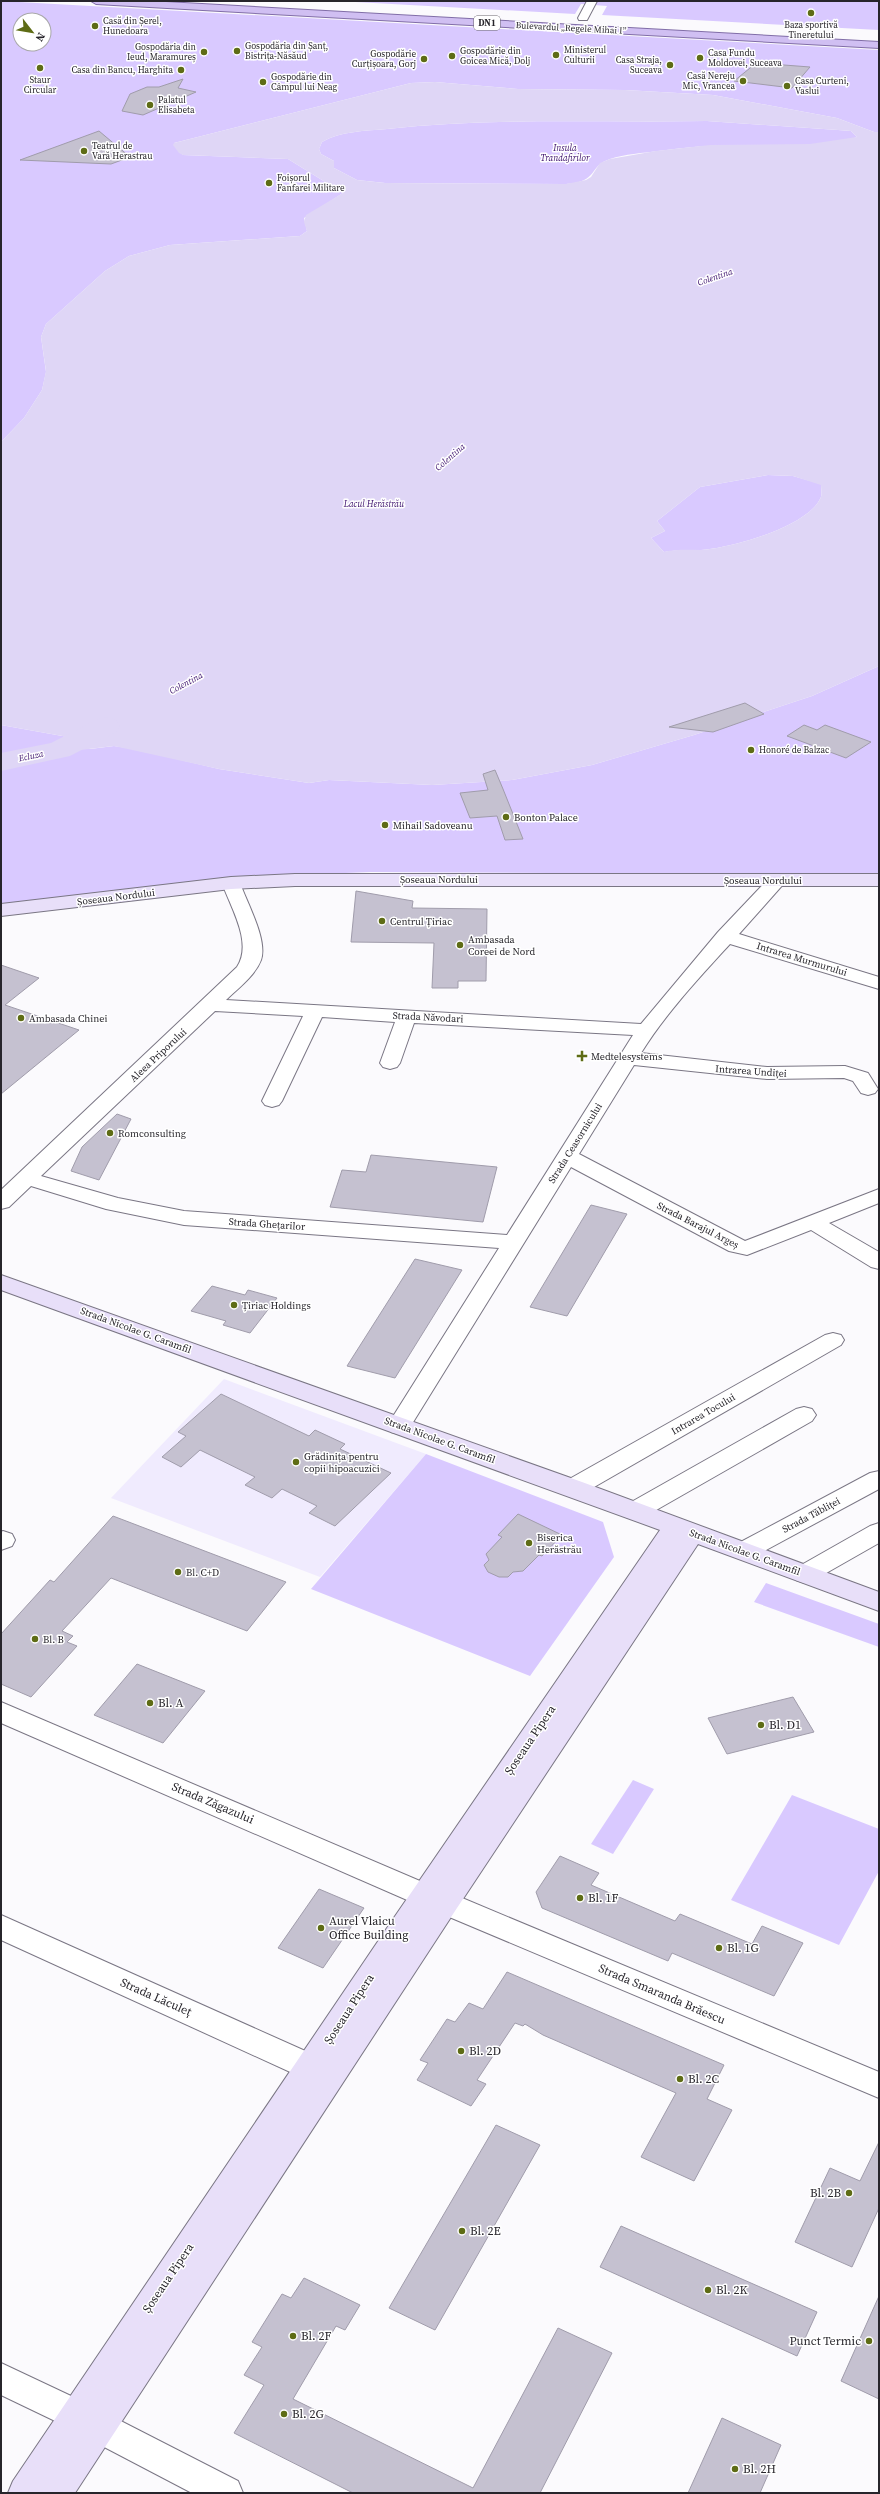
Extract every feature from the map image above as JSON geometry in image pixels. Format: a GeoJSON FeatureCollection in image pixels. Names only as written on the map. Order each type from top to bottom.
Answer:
{"type":"FeatureCollection","features":[{"type":"Feature","properties":{"kind":"main road","name":"Bulevardul „Regele Mihai I”"},"geometry":{"type":"LineString","coordinates":[[96,1],[879,45]]}},
{"type":"Feature","properties":{"kind":"main road","name":"Bulevardul „Regele Mihai I”"},"geometry":{"type":"LineString","coordinates":[[184,1],[879,40]]}},
{"type":"Feature","properties":{"kind":"main road","name":"Bulevardul „Regele Mihai I”"},"geometry":{"type":"LineString","coordinates":[[273,1],[879,35]]}},
{"type":"Feature","properties":{"kind":"main road","name":"Șoseaua Nordului"},"geometry":{"type":"LineString","coordinates":[[1,910],[231,883],[364,879],[879,880]]}},
{"type":"Feature","properties":{"kind":"main road","name":"Strada Nicolae G. Caramfil"},"geometry":{"type":"LineString","coordinates":[[1,1282],[572,1488],[879,1602]]}},
{"type":"Feature","properties":{"kind":"main road","name":"Șoseaua Pipera"},"geometry":{"type":"LineString","coordinates":[[25,2493],[87,2421],[434,1899],[684,1529]]}},
{"type":"Feature","properties":{"kind":"main road","name":"Șoseaua Pipera"},"geometry":{"type":"LineString","coordinates":[[55,2493],[87,2421],[310,2068],[434,1899]]}},
{"type":"Feature","properties":{"kind":"street"},"geometry":{"type":"LineString","coordinates":[[582,18],[592,1]]}},
{"type":"Feature","properties":{"kind":"street","name":"Strada Ceasornicului"},"geometry":{"type":"LineString","coordinates":[[399,1426],[628,1058],[659,1011],[725,936],[778,880]]}},
{"type":"Feature","properties":{"kind":"street","name":"Aleea Priporului"},"geometry":{"type":"LineString","coordinates":[[1,1202],[210,1005],[244,970],[251,960],[253,943],[231,883]]}},
{"type":"Feature","properties":{"kind":"street","name":"Intrarea Murmurului"},"geometry":{"type":"LineString","coordinates":[[725,936],[879,983]]}},
{"type":"Feature","properties":{"kind":"street","name":"Strada Năvodari"},"geometry":{"type":"LineString","coordinates":[[210,1005],[646,1030]]}},
{"type":"Feature","properties":{"kind":"street"},"geometry":{"type":"LineString","coordinates":[[272,1101],[314,1011]]}},
{"type":"Feature","properties":{"kind":"street"},"geometry":{"type":"LineString","coordinates":[[390,1064],[406,1016]]}},
{"type":"Feature","properties":{"kind":"street","name":"Intrarea Undiței"},"geometry":{"type":"LineString","coordinates":[[628,1058],[767,1073],[845,1072],[861,1077],[868,1089]]}},
{"type":"Feature","properties":{"kind":"street","name":"Strada Barajul Argeș"},"geometry":{"type":"LineString","coordinates":[[567,1156],[737,1246],[747,1248],[874,1201]]}},
{"type":"Feature","properties":{"kind":"street","name":"Strada Ghețarilor"},"geometry":{"type":"LineString","coordinates":[[26,1178],[114,1204],[184,1218],[513,1242]]}},
{"type":"Feature","properties":{"kind":"street"},"geometry":{"type":"LineString","coordinates":[[814,1222],[879,1262]]}},
{"type":"Feature","properties":{"kind":"street","name":"Intrarea Tocului"},"geometry":{"type":"LineString","coordinates":[[572,1488],[833,1340]]}},
{"type":"Feature","properties":{"kind":"street"},"geometry":{"type":"LineString","coordinates":[[635,1511],[804,1415]]}},
{"type":"Feature","properties":{"kind":"street","name":"Strada Tăbliței"},"geometry":{"type":"LineString","coordinates":[[744,1551],[879,1478]]}},
{"type":"Feature","properties":{"kind":"street"},"geometry":{"type":"LineString","coordinates":[[805,1574],[879,1532]]}},
{"type":"Feature","properties":{"kind":"street","name":"Strada Zăgazului"},"geometry":{"type":"LineString","coordinates":[[4,1717],[434,1899]]}},
{"type":"Feature","properties":{"kind":"street","name":"Strada Smaranda Brăescu"},"geometry":{"type":"LineString","coordinates":[[434,1899],[879,2085]]}},
{"type":"Feature","properties":{"kind":"street","name":"Strada Lăculeț"},"geometry":{"type":"LineString","coordinates":[[1,1927],[310,2068]]}},
{"type":"Feature","properties":{"kind":"street"},"geometry":{"type":"LineString","coordinates":[[1,2378],[226,2493]]}},
{"type":"Feature","properties":{"kind":"shaded area"},"geometry":{"type":"Polygon","coordinates":[[[224,1379],[426,1454],[320,1577],[111,1498],[224,1379]]]}},
{"type":"Feature","properties":{"kind":"green space"},"geometry":{"type":"Polygon","coordinates":[[[1,1],[879,50],[879,132],[874,132],[837,118],[713,95],[625,90],[518,89],[435,82],[411,83],[174,143],[183,155],[288,159],[343,193],[304,218],[307,231],[300,236],[170,245],[129,256],[105,271],[46,324],[41,337],[46,372],[42,390],[24,418],[1,442],[1,1]]]}},
{"type":"Feature","properties":{"kind":"green space"},"geometry":{"type":"Polygon","coordinates":[[[337,1],[879,1],[879,30],[602,15],[607,6],[581,4],[575,14],[337,1]]]}},
{"type":"Feature","properties":{"kind":"green space","name":"Insula Trandafirilor"},"geometry":{"type":"Polygon","coordinates":[[[547,121],[707,121],[851,131],[857,137],[830,144],[800,146],[709,146],[679,148],[628,155],[616,157],[603,162],[589,177],[584,180],[566,184],[385,183],[357,180],[334,168],[334,161],[321,154],[319,149],[322,142],[329,138],[345,134],[427,125],[547,121]]]}},
{"type":"Feature","properties":{"kind":"green space"},"geometry":{"type":"Polygon","coordinates":[[[768,475],[793,476],[821,484],[821,497],[814,508],[801,518],[767,534],[730,545],[701,550],[678,550],[664,552],[651,538],[665,531],[657,521],[700,487],[768,475]]]}},
{"type":"Feature","properties":{"kind":"green space"},"geometry":{"type":"Polygon","coordinates":[[[879,666],[879,875],[371,872],[269,876],[1,905],[1,725],[68,737],[70,742],[90,749],[114,746],[134,749],[219,769],[309,783],[329,780],[432,785],[512,780],[592,765],[694,735],[812,696],[879,666]]]}},
{"type":"Feature","properties":{"kind":"green space"},"geometry":{"type":"Polygon","coordinates":[[[426,1454],[603,1522],[614,1557],[530,1676],[311,1589],[426,1454]]]}},
{"type":"Feature","properties":{"kind":"green space"},"geometry":{"type":"Polygon","coordinates":[[[766,1583],[879,1624],[879,1647],[754,1602],[766,1583]]]}},
{"type":"Feature","properties":{"kind":"green space"},"geometry":{"type":"Polygon","coordinates":[[[633,1780],[654,1789],[613,1854],[591,1844],[633,1780]]]}},
{"type":"Feature","properties":{"kind":"green space"},"geometry":{"type":"Polygon","coordinates":[[[792,1795],[879,1829],[879,1871],[839,1945],[731,1900],[792,1795]]]}},
{"type":"Feature","properties":{"kind":"water","name":"Lacul Herăstrău"},"geometry":{"type":"Polygon","coordinates":[[[435,82],[518,89],[625,90],[713,95],[837,118],[874,132],[879,132],[879,666],[812,696],[694,735],[592,765],[512,780],[432,785],[329,780],[309,783],[219,769],[114,746],[63,752],[58,748],[70,742],[68,737],[1,725],[1,442],[24,418],[42,390],[46,371],[41,337],[46,324],[105,271],[129,256],[170,245],[300,236],[307,231],[304,222],[306,215],[343,193],[288,159],[183,155],[179,153],[173,145],[174,143],[411,83],[435,82]],[[547,121],[427,125],[345,134],[329,138],[322,142],[319,149],[321,154],[334,161],[334,168],[357,180],[385,183],[566,184],[586,180],[591,177],[600,163],[610,159],[656,151],[710,145],[810,144],[857,137],[851,131],[707,121],[547,121]],[[768,475],[700,487],[657,521],[665,531],[651,538],[664,552],[678,550],[701,550],[730,545],[767,534],[801,518],[814,508],[821,497],[821,485],[793,476],[768,475]]]}},
{"type":"Feature","properties":{"kind":"building"},"geometry":{"type":"Polygon","coordinates":[[[755,64],[810,67],[792,88],[734,81],[755,64]]]}},
{"type":"Feature","properties":{"kind":"building","name":"Palatul Elisabeta"},"geometry":{"type":"Polygon","coordinates":[[[183,79],[178,88],[196,92],[143,115],[122,111],[130,94],[147,87],[159,87],[183,79]]]}},
{"type":"Feature","properties":{"kind":"building","name":"Teatrul de Vară Herastrau"},"geometry":{"type":"Polygon","coordinates":[[[99,131],[130,157],[111,164],[20,160],[99,131]]]}},
{"type":"Feature","properties":{"kind":"building"},"geometry":{"type":"Polygon","coordinates":[[[745,703],[764,714],[713,732],[669,727],[745,703]]]}},
{"type":"Feature","properties":{"kind":"building"},"geometry":{"type":"Polygon","coordinates":[[[804,725],[817,730],[825,725],[871,742],[846,758],[787,736],[804,725]]]}},
{"type":"Feature","properties":{"kind":"building"},"geometry":{"type":"Polygon","coordinates":[[[495,770],[523,839],[505,840],[497,816],[470,818],[460,793],[488,790],[483,774],[495,770]]]}},
{"type":"Feature","properties":{"kind":"building"},"geometry":{"type":"Polygon","coordinates":[[[356,891],[413,901],[412,908],[487,909],[486,981],[458,981],[458,988],[432,988],[434,943],[351,942],[356,891]]]}},
{"type":"Feature","properties":{"kind":"building","name":"Ambasada Chinei"},"geometry":{"type":"Polygon","coordinates":[[[1,965],[39,978],[5,1005],[79,1030],[1,1094],[1,965]]]}},
{"type":"Feature","properties":{"kind":"building","name":"Romconsulting"},"geometry":{"type":"Polygon","coordinates":[[[117,1114],[131,1119],[99,1180],[71,1171],[82,1147],[117,1114]]]}},
{"type":"Feature","properties":{"kind":"building"},"geometry":{"type":"Polygon","coordinates":[[[371,1155],[497,1167],[483,1222],[330,1207],[342,1170],[366,1172],[371,1155]]]}},
{"type":"Feature","properties":{"kind":"building"},"geometry":{"type":"Polygon","coordinates":[[[591,1205],[627,1214],[567,1316],[530,1307],[591,1205]]]}},
{"type":"Feature","properties":{"kind":"building"},"geometry":{"type":"Polygon","coordinates":[[[415,1259],[462,1270],[395,1378],[347,1366],[415,1259]]]}},
{"type":"Feature","properties":{"kind":"building","name":"Țiriac Holdings"},"geometry":{"type":"Polygon","coordinates":[[[212,1286],[245,1295],[248,1290],[277,1298],[250,1333],[223,1325],[226,1321],[191,1311],[212,1286]]]}},
{"type":"Feature","properties":{"kind":"building","name":"Grădinița pentru copii hipoacuzici"},"geometry":{"type":"Polygon","coordinates":[[[221,1394],[309,1436],[315,1430],[345,1444],[340,1449],[391,1473],[335,1526],[309,1513],[317,1506],[282,1489],[272,1498],[245,1485],[255,1477],[200,1450],[181,1467],[162,1457],[186,1436],[178,1432],[221,1394]]]}},
{"type":"Feature","properties":{"kind":"building","name":"Biserica Herăstrău"},"geometry":{"type":"Polygon","coordinates":[[[518,1514],[562,1535],[542,1556],[539,1555],[523,1571],[513,1572],[508,1577],[499,1577],[488,1572],[484,1565],[489,1560],[486,1554],[502,1537],[498,1535],[518,1514]]]}},
{"type":"Feature","properties":{"kind":"building","name":"Bl. C+D"},"geometry":{"type":"Polygon","coordinates":[[[113,1516],[286,1582],[247,1631],[111,1578],[62,1631],[73,1636],[67,1642],[77,1646],[31,1697],[1,1684],[1,1634],[50,1580],[54,1582],[113,1516]]]}},
{"type":"Feature","properties":{"kind":"building","name":"Bl. A"},"geometry":{"type":"Polygon","coordinates":[[[137,1664],[205,1691],[163,1743],[94,1715],[137,1664]]]}},
{"type":"Feature","properties":{"kind":"building","name":"Bl. D1"},"geometry":{"type":"Polygon","coordinates":[[[793,1697],[814,1732],[727,1754],[708,1718],[793,1697]]]}},
{"type":"Feature","properties":{"kind":"building","name":"Bl. 1G"},"geometry":{"type":"Polygon","coordinates":[[[560,1856],[599,1873],[591,1885],[675,1921],[680,1914],[752,1944],[762,1926],[803,1943],[774,1996],[672,1953],[668,1961],[542,1908],[536,1892],[560,1856]]]}},
{"type":"Feature","properties":{"kind":"building","name":"Aurel Vlaicu Office Building"},"geometry":{"type":"Polygon","coordinates":[[[319,1889],[364,1908],[323,1968],[278,1948],[319,1889]]]}},
{"type":"Feature","properties":{"kind":"building","name":"Bl. 2C"},"geometry":{"type":"Polygon","coordinates":[[[507,1972],[724,2065],[707,2099],[732,2110],[694,2181],[641,2157],[676,2093],[543,2035],[525,2024],[523,2026],[515,2023],[477,2080],[486,2084],[471,2106],[417,2080],[428,2063],[420,2060],[447,2019],[455,2022],[469,2003],[483,2009],[507,1972]]]}},
{"type":"Feature","properties":{"kind":"building","name":"Bl. 2E"},"geometry":{"type":"Polygon","coordinates":[[[496,2125],[540,2145],[435,2330],[389,2308],[496,2125]]]}},
{"type":"Feature","properties":{"kind":"building","name":"Bl. 2B"},"geometry":{"type":"Polygon","coordinates":[[[879,2142],[879,2208],[852,2267],[795,2242],[830,2168],[860,2181],[879,2142]]]}},
{"type":"Feature","properties":{"kind":"building","name":"Bl. 2K"},"geometry":{"type":"Polygon","coordinates":[[[621,2226],[817,2312],[797,2356],[600,2267],[621,2226]]]}},
{"type":"Feature","properties":{"kind":"building","name":"Bl. 2G"},"geometry":{"type":"Polygon","coordinates":[[[304,2278],[360,2305],[345,2330],[336,2326],[293,2399],[473,2488],[558,2328],[612,2353],[540,2493],[353,2493],[234,2433],[264,2385],[244,2375],[262,2347],[252,2342],[282,2294],[291,2298],[304,2278]]]}},
{"type":"Feature","properties":{"kind":"building","name":"Punct Termic"},"geometry":{"type":"Polygon","coordinates":[[[879,2296],[879,2399],[841,2381],[879,2296]]]}},
{"type":"Feature","properties":{"kind":"building","name":"Bl. 2H"},"geometry":{"type":"Polygon","coordinates":[[[722,2418],[781,2445],[760,2493],[688,2493],[722,2418]]]}},
{"type":"Feature","properties":{"kind":"waterway","name":"Ecluza"},"geometry":{"type":"LineString","coordinates":[[1,762],[60,750],[106,726]]}},
{"type":"Feature","properties":{"kind":"place","name":"Baza sportivă Tineretului"},"geometry":{"type":"Point","coordinates":[811,13]}},
{"type":"Feature","properties":{"kind":"place","name":"Casă din Șerel, Hunedoara"},"geometry":{"type":"Point","coordinates":[95,26]}},
{"type":"Feature","properties":{"kind":"place","name":"Gospodăria din Șanț, Bistrița-Năsăud"},"geometry":{"type":"Point","coordinates":[237,51]}},
{"type":"Feature","properties":{"kind":"place","name":"Gospodăria din Ieud, Maramureș"},"geometry":{"type":"Point","coordinates":[204,52]}},
{"type":"Feature","properties":{"kind":"place","name":"Ministerul Culturii"},"geometry":{"type":"Point","coordinates":[556,55]}},
{"type":"Feature","properties":{"kind":"place","name":"Gospodărie din Goicea Mică, Dolj"},"geometry":{"type":"Point","coordinates":[452,56]}},
{"type":"Feature","properties":{"kind":"place","name":"Casa Fundu Moldovei, Suceava"},"geometry":{"type":"Point","coordinates":[700,58]}},
{"type":"Feature","properties":{"kind":"place","name":"Gospodărie Curțișoara, Gorj"},"geometry":{"type":"Point","coordinates":[424,59]}},
{"type":"Feature","properties":{"kind":"place","name":"Casa Straja, Suceava"},"geometry":{"type":"Point","coordinates":[670,65]}},
{"type":"Feature","properties":{"kind":"place","name":"Staur Circular"},"geometry":{"type":"Point","coordinates":[40,68]}},
{"type":"Feature","properties":{"kind":"place","name":"Casa din Bancu, Harghita"},"geometry":{"type":"Point","coordinates":[181,70]}},
{"type":"Feature","properties":{"kind":"place","name":"Casă Nereju Mic, Vrancea"},"geometry":{"type":"Point","coordinates":[743,81]}},
{"type":"Feature","properties":{"kind":"place","name":"Gospodărie din Câmpul lui Neag"},"geometry":{"type":"Point","coordinates":[263,82]}},
{"type":"Feature","properties":{"kind":"place","name":"Casa Curteni, Vaslui"},"geometry":{"type":"Point","coordinates":[787,86]}},
{"type":"Feature","properties":{"kind":"place","name":"Palatul Elisabeta"},"geometry":{"type":"Point","coordinates":[150,105]}},
{"type":"Feature","properties":{"kind":"place","name":"Teatrul de Vară Herastrau"},"geometry":{"type":"Point","coordinates":[84,151]}},
{"type":"Feature","properties":{"kind":"place","name":"Foișorul Fanfarei Militare"},"geometry":{"type":"Point","coordinates":[269,183]}},
{"type":"Feature","properties":{"kind":"place","name":"Honoré de Balzac"},"geometry":{"type":"Point","coordinates":[751,750]}},
{"type":"Feature","properties":{"kind":"place","name":"Bonton Palace"},"geometry":{"type":"Point","coordinates":[506,817]}},
{"type":"Feature","properties":{"kind":"place","name":"Mihail Sadoveanu"},"geometry":{"type":"Point","coordinates":[385,825]}},
{"type":"Feature","properties":{"kind":"place","name":"Centrul Țiriac"},"geometry":{"type":"Point","coordinates":[382,921]}},
{"type":"Feature","properties":{"kind":"place","name":"Ambasada Coreei de Nord"},"geometry":{"type":"Point","coordinates":[460,945]}},
{"type":"Feature","properties":{"kind":"place","name":"Ambasada Chinei"},"geometry":{"type":"Point","coordinates":[21,1018]}},
{"type":"Feature","properties":{"kind":"place","name":"Medtelesystems"},"geometry":{"type":"Point","coordinates":[582,1056]}},
{"type":"Feature","properties":{"kind":"place","name":"Romconsulting"},"geometry":{"type":"Point","coordinates":[110,1133]}},
{"type":"Feature","properties":{"kind":"place","name":"Țiriac Holdings"},"geometry":{"type":"Point","coordinates":[234,1305]}},
{"type":"Feature","properties":{"kind":"place","name":"Grădinița pentru copii hipoacuzici"},"geometry":{"type":"Point","coordinates":[296,1462]}},
{"type":"Feature","properties":{"kind":"place","name":"Biserica Herăstrău"},"geometry":{"type":"Point","coordinates":[529,1543]}},
{"type":"Feature","properties":{"kind":"place","name":"Bl. C+D"},"geometry":{"type":"Point","coordinates":[178,1572]}},
{"type":"Feature","properties":{"kind":"place","name":"Bl. B"},"geometry":{"type":"Point","coordinates":[35,1639]}},
{"type":"Feature","properties":{"kind":"place","name":"Bl. A"},"geometry":{"type":"Point","coordinates":[150,1703]}},
{"type":"Feature","properties":{"kind":"place","name":"Bl. D1"},"geometry":{"type":"Point","coordinates":[761,1725]}},
{"type":"Feature","properties":{"kind":"place","name":"Bl. 1F"},"geometry":{"type":"Point","coordinates":[580,1898]}},
{"type":"Feature","properties":{"kind":"place","name":"Aurel Vlaicu Office Building"},"geometry":{"type":"Point","coordinates":[321,1928]}},
{"type":"Feature","properties":{"kind":"place","name":"Bl. 1G"},"geometry":{"type":"Point","coordinates":[719,1948]}},
{"type":"Feature","properties":{"kind":"place","name":"Bl. 2D"},"geometry":{"type":"Point","coordinates":[461,2051]}},
{"type":"Feature","properties":{"kind":"place","name":"Bl. 2C"},"geometry":{"type":"Point","coordinates":[680,2079]}},
{"type":"Feature","properties":{"kind":"place","name":"Bl. 2B"},"geometry":{"type":"Point","coordinates":[849,2193]}},
{"type":"Feature","properties":{"kind":"place","name":"Bl. 2E"},"geometry":{"type":"Point","coordinates":[462,2231]}},
{"type":"Feature","properties":{"kind":"place","name":"Bl. 2K"},"geometry":{"type":"Point","coordinates":[708,2290]}},
{"type":"Feature","properties":{"kind":"place","name":"Bl. 2F"},"geometry":{"type":"Point","coordinates":[293,2336]}},
{"type":"Feature","properties":{"kind":"place","name":"Punct Termic"},"geometry":{"type":"Point","coordinates":[869,2341]}},
{"type":"Feature","properties":{"kind":"place","name":"Bl. 2G"},"geometry":{"type":"Point","coordinates":[284,2414]}},
{"type":"Feature","properties":{"kind":"place","name":"Bl. 2H"},"geometry":{"type":"Point","coordinates":[735,2469]}},
{"type":"Feature","properties":{"kind":"water label","name":"Colentina"},"geometry":{"type":"Point","coordinates":[715,277]}},
{"type":"Feature","properties":{"kind":"water label","name":"Colentina"},"geometry":{"type":"Point","coordinates":[450,457]}},
{"type":"Feature","properties":{"kind":"water label","name":"Colentina"},"geometry":{"type":"Point","coordinates":[186,683]}}]}
